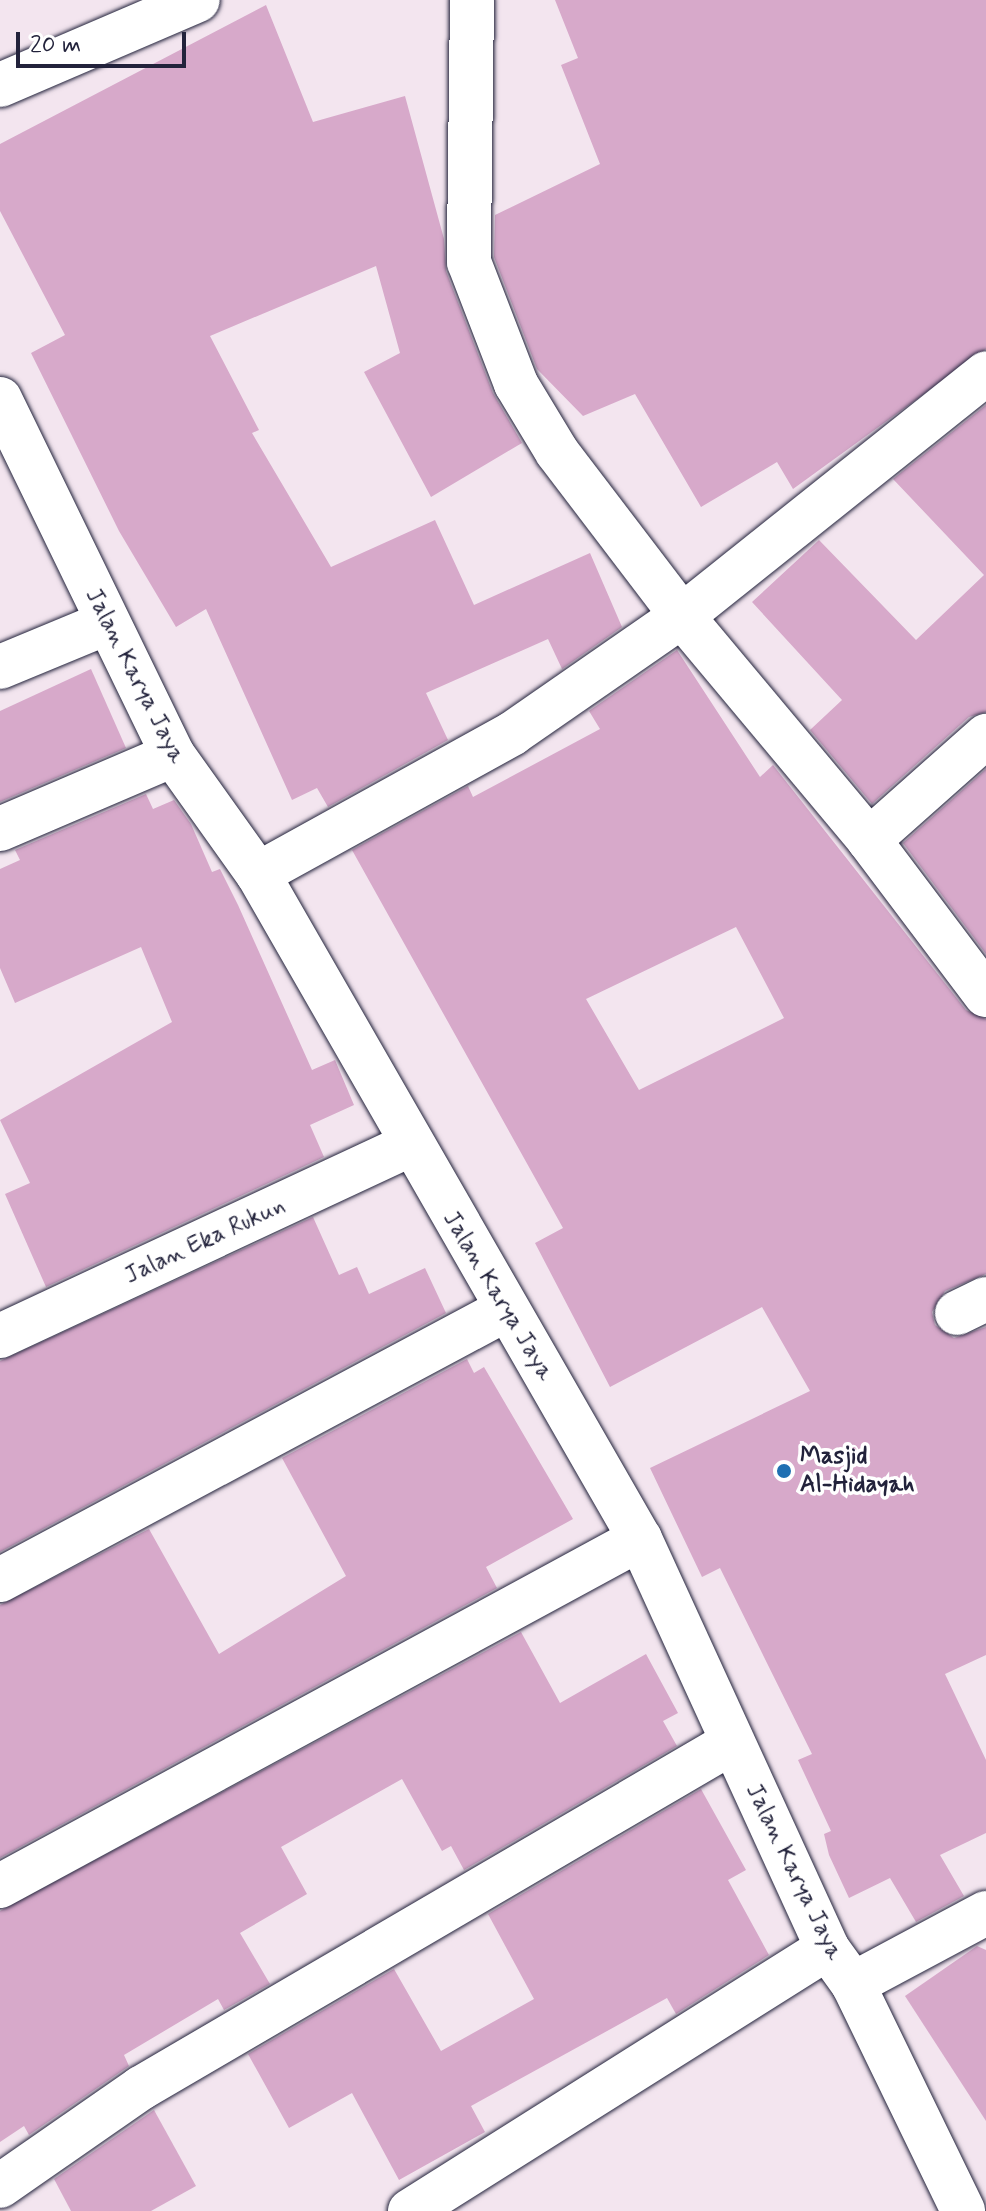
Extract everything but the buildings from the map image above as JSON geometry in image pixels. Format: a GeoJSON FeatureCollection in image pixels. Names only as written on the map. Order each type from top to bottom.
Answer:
{"type":"FeatureCollection","features":[{"type":"Feature","properties":{"kind":"street"},"geometry":{"type":"LineString","coordinates":[[0,85],[198,0]]}},
{"type":"Feature","properties":{"kind":"street"},"geometry":{"type":"LineString","coordinates":[[472,0],[469,262],[491,329],[557,452],[682,616],[869,840],[986,995]]}},
{"type":"Feature","properties":{"kind":"street"},"geometry":{"type":"LineString","coordinates":[[258,874],[513,733],[682,616],[986,373]]}},
{"type":"Feature","properties":{"kind":"street","name":"Jalan Karya Jaya"},"geometry":{"type":"LineString","coordinates":[[0,399],[106,623],[173,755],[258,874],[409,1145],[640,1539],[827,1948],[853,1984],[963,2211]]}},
{"type":"Feature","properties":{"kind":"street"},"geometry":{"type":"LineString","coordinates":[[0,667],[106,623]]}},
{"type":"Feature","properties":{"kind":"street"},"geometry":{"type":"LineString","coordinates":[[869,840],[986,736]]}},
{"type":"Feature","properties":{"kind":"street"},"geometry":{"type":"LineString","coordinates":[[0,829],[173,755]]}},
{"type":"Feature","properties":{"kind":"street","name":"Jalan Eka Rukun"},"geometry":{"type":"LineString","coordinates":[[0,1336],[409,1145]]}},
{"type":"Feature","properties":{"kind":"street"},"geometry":{"type":"LineString","coordinates":[[0,1580],[507,1309]]}},
{"type":"Feature","properties":{"kind":"street"},"geometry":{"type":"LineString","coordinates":[[0,1886],[640,1539]]}},
{"type":"Feature","properties":{"kind":"street"},"geometry":{"type":"LineString","coordinates":[[0,2186],[141,2088],[731,1743]]}},
{"type":"Feature","properties":{"kind":"street"},"geometry":{"type":"LineString","coordinates":[[853,1984],[986,1913]]}},
{"type":"Feature","properties":{"kind":"street"},"geometry":{"type":"LineString","coordinates":[[410,2211],[827,1948]]}},
{"type":"Feature","properties":{"kind":"place","name":"Masjid Al-Hidayah"},"geometry":{"type":"Point","coordinates":[784,1471]}}]}
